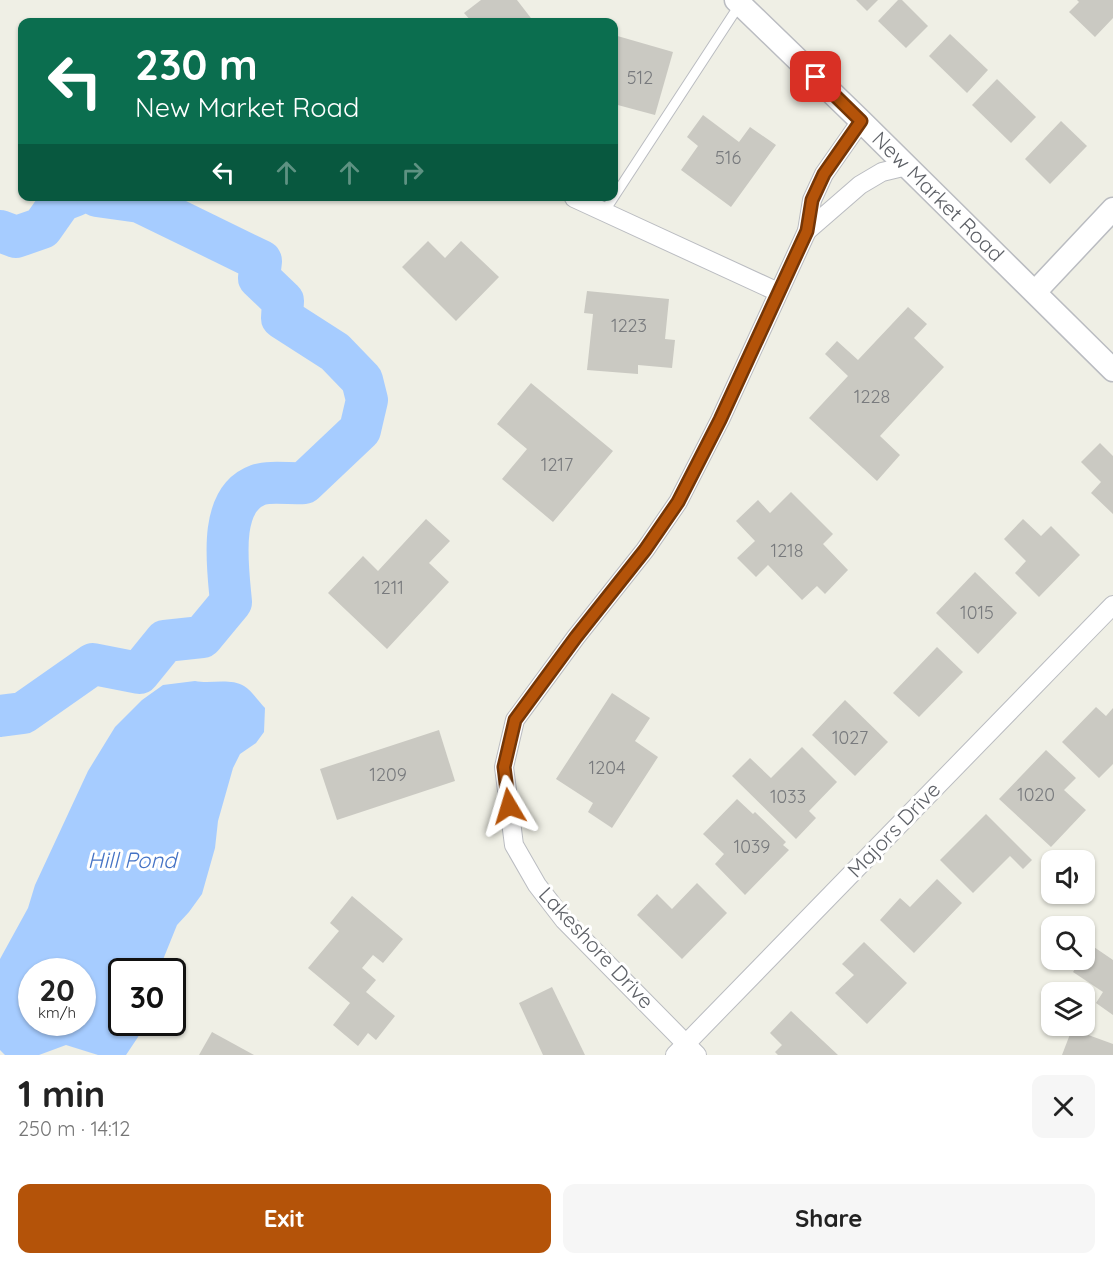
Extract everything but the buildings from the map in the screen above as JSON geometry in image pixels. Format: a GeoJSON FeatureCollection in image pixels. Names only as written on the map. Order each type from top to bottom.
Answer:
{"type":"FeatureCollection","features":[{"type":"Feature","properties":{"kind":"street","name":"New Market Road"},"geometry":{"type":"LineString","coordinates":[[738,2],[1113,370]]}},
{"type":"Feature","properties":{"kind":"street","name":"Lakeshore Drive"},"geometry":{"type":"LineString","coordinates":[[686,1051],[564,920],[537,885],[514,845],[504,767],[515,720],[576,637],[645,550],[678,502],[720,420],[807,231],[812,200],[824,174],[861,121]]}},
{"type":"Feature","properties":{"kind":"street","name":"Lakeshore Drive"},"geometry":{"type":"LineString","coordinates":[[807,231],[860,185],[882,172],[907,166]]}},
{"type":"Feature","properties":{"kind":"street"},"geometry":{"type":"LineString","coordinates":[[580,201],[778,292]]}},
{"type":"Feature","properties":{"kind":"street"},"geometry":{"type":"LineString","coordinates":[[1035,292],[1113,210]]}},
{"type":"Feature","properties":{"kind":"street","name":"Majors Drive"},"geometry":{"type":"LineString","coordinates":[[686,1051],[1113,605]]}},
{"type":"Feature","properties":{"kind":"lane"},"geometry":{"type":"LineString","coordinates":[[618,190],[738,2]]}},
{"type":"Feature","properties":{"kind":"lane"},"geometry":{"type":"LineString","coordinates":[[604,212],[611,201]]}},
{"type":"Feature","properties":{"kind":"water","name":"Hill Pond"},"geometry":{"type":"Polygon","coordinates":[[[195,681],[233,682],[247,688],[265,708],[264,732],[256,743],[240,754],[233,768],[218,821],[215,848],[202,894],[177,925],[164,958],[108,958],[108,1036],[138,1036],[126,1055],[98,1055],[66,1045],[39,1055],[5,1055],[0,1050],[0,959],[28,908],[35,885],[88,771],[115,727],[142,700],[163,685],[195,681]]]}},
{"type":"Feature","properties":{"kind":"waterway"},"geometry":{"type":"LineString","coordinates":[[0,231],[16,237],[42,228],[61,201]]}},
{"type":"Feature","properties":{"kind":"waterway"},"geometry":{"type":"LineString","coordinates":[[0,716],[23,713],[93,664],[139,673],[165,641],[202,637],[231,602],[227,554],[228,536],[236,505],[245,493],[258,485],[268,483],[304,483],[360,430],[367,400],[362,380],[335,352],[282,318],[283,301],[259,278],[261,261],[140,202],[133,201]]}},
{"type":"Feature","properties":{"kind":"route"},"geometry":{"type":"LineString","coordinates":[[509,806],[504,767],[515,720],[576,637],[645,550],[678,502],[720,420],[807,231],[812,200],[824,174],[861,121],[816,77]]}}]}
